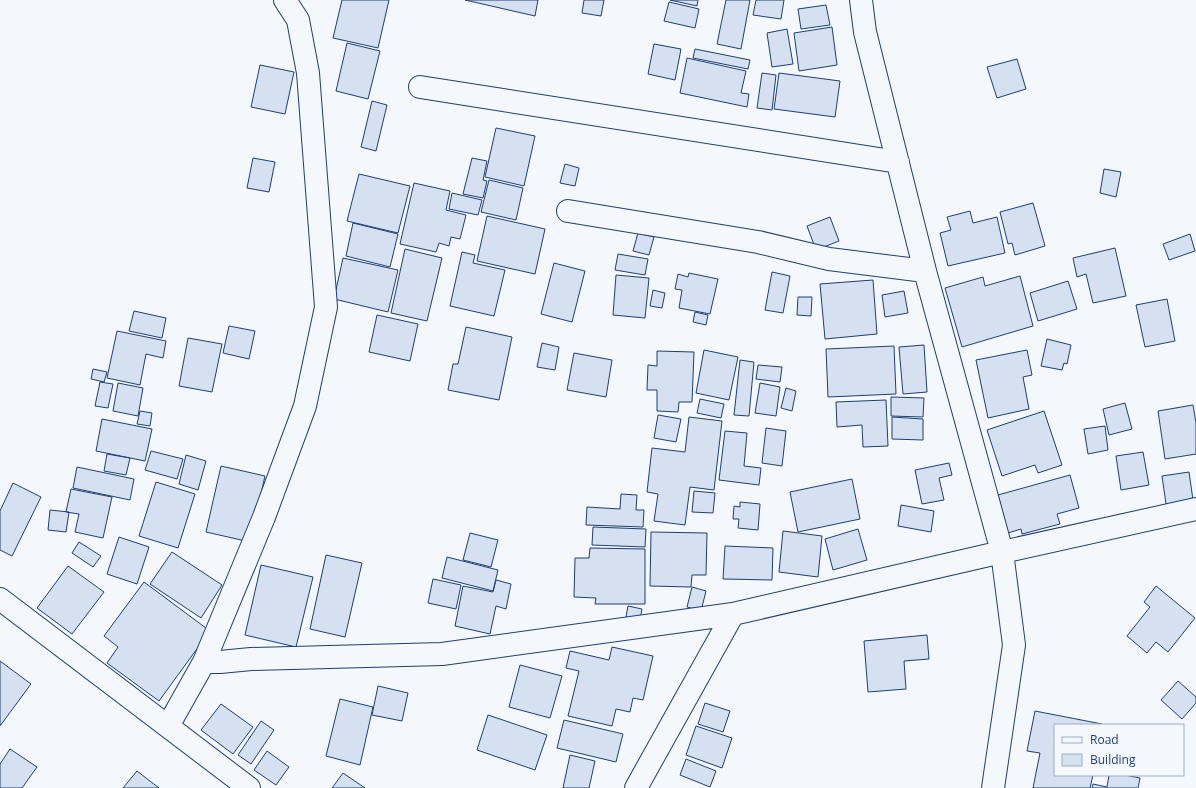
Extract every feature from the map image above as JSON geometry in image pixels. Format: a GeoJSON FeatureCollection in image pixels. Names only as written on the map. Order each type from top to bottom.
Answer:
{"type":"FeatureCollection","features":[{"type":"Feature","properties":{"kind":"street"},"geometry":{"type":"LineString","coordinates":[[168,726],[204,662],[264,517],[305,406],[326,307],[308,72],[298,20],[285,0]]}},
{"type":"Feature","properties":{"kind":"street"},"geometry":{"type":"LineString","coordinates":[[861,0],[866,32],[925,271],[1002,552],[1014,645],[993,788]]}},
{"type":"Feature","properties":{"kind":"street"},"geometry":{"type":"LineString","coordinates":[[420,87],[898,162]]}},
{"type":"Feature","properties":{"kind":"street"},"geometry":{"type":"LineString","coordinates":[[568,211],[758,242],[829,259],[925,271]]}},
{"type":"Feature","properties":{"kind":"street"},"geometry":{"type":"LineString","coordinates":[[204,662],[442,654],[733,614],[1196,509]]}},
{"type":"Feature","properties":{"kind":"street"},"geometry":{"type":"LineString","coordinates":[[0,599],[249,788]]}},
{"type":"Feature","properties":{"kind":"street"},"geometry":{"type":"LineString","coordinates":[[636,788],[733,614]]}},
{"type":"Feature","properties":{"kind":"building"},"geometry":{"type":"Polygon","coordinates":[[[342,0],[389,0],[378,48],[333,38],[342,0]]]}},
{"type":"Feature","properties":{"kind":"building"},"geometry":{"type":"Polygon","coordinates":[[[465,0],[538,0],[535,16],[465,0]]]}},
{"type":"Feature","properties":{"kind":"building"},"geometry":{"type":"Polygon","coordinates":[[[584,0],[604,0],[601,16],[582,13],[584,0]]]}},
{"type":"Feature","properties":{"kind":"building"},"geometry":{"type":"Polygon","coordinates":[[[670,0],[698,0],[697,6],[670,0]]]}},
{"type":"Feature","properties":{"kind":"building"},"geometry":{"type":"Polygon","coordinates":[[[726,0],[750,0],[741,49],[717,44],[726,0]]]}},
{"type":"Feature","properties":{"kind":"building"},"geometry":{"type":"Polygon","coordinates":[[[756,0],[784,0],[781,19],[753,15],[756,0]]]}},
{"type":"Feature","properties":{"kind":"building"},"geometry":{"type":"Polygon","coordinates":[[[669,2],[699,9],[695,28],[664,21],[669,2]]]}},
{"type":"Feature","properties":{"kind":"building"},"geometry":{"type":"Polygon","coordinates":[[[826,5],[830,25],[801,29],[798,9],[826,5]]]}},
{"type":"Feature","properties":{"kind":"building"},"geometry":{"type":"Polygon","coordinates":[[[832,27],[837,65],[799,71],[794,33],[832,27]]]}},
{"type":"Feature","properties":{"kind":"building"},"geometry":{"type":"Polygon","coordinates":[[[787,29],[793,64],[772,67],[767,33],[787,29]]]}},
{"type":"Feature","properties":{"kind":"building"},"geometry":{"type":"Polygon","coordinates":[[[347,43],[380,51],[368,99],[336,91],[347,43]]]}},
{"type":"Feature","properties":{"kind":"building"},"geometry":{"type":"Polygon","coordinates":[[[654,44],[681,49],[675,80],[648,74],[654,44]]]}},
{"type":"Feature","properties":{"kind":"building"},"geometry":{"type":"Polygon","coordinates":[[[695,49],[750,60],[748,69],[693,58],[695,49]]]}},
{"type":"Feature","properties":{"kind":"building"},"geometry":{"type":"Polygon","coordinates":[[[687,58],[746,71],[741,93],[749,94],[747,107],[680,93],[687,58]]]}},
{"type":"Feature","properties":{"kind":"building"},"geometry":{"type":"Polygon","coordinates":[[[1017,59],[1026,89],[997,98],[987,67],[1017,59]]]}},
{"type":"Feature","properties":{"kind":"building"},"geometry":{"type":"Polygon","coordinates":[[[260,65],[294,72],[285,114],[251,107],[260,65]]]}},
{"type":"Feature","properties":{"kind":"building"},"geometry":{"type":"Polygon","coordinates":[[[762,73],[776,75],[772,110],[757,108],[762,73]]]}},
{"type":"Feature","properties":{"kind":"building"},"geometry":{"type":"Polygon","coordinates":[[[779,73],[840,81],[835,117],[774,109],[779,73]]]}},
{"type":"Feature","properties":{"kind":"building"},"geometry":{"type":"Polygon","coordinates":[[[372,101],[387,105],[376,151],[361,147],[372,101]]]}},
{"type":"Feature","properties":{"kind":"building"},"geometry":{"type":"Polygon","coordinates":[[[496,128],[535,136],[524,186],[485,177],[496,128]]]}},
{"type":"Feature","properties":{"kind":"building"},"geometry":{"type":"Polygon","coordinates":[[[253,158],[275,162],[269,192],[247,188],[253,158]]]}},
{"type":"Feature","properties":{"kind":"building"},"geometry":{"type":"Polygon","coordinates":[[[472,158],[487,161],[483,180],[487,181],[483,198],[463,194],[472,158]]]}},
{"type":"Feature","properties":{"kind":"building"},"geometry":{"type":"Polygon","coordinates":[[[565,164],[579,168],[575,186],[560,183],[565,164]]]}},
{"type":"Feature","properties":{"kind":"building"},"geometry":{"type":"Polygon","coordinates":[[[1104,169],[1121,172],[1116,197],[1100,193],[1104,169]]]}},
{"type":"Feature","properties":{"kind":"building"},"geometry":{"type":"Polygon","coordinates":[[[359,174],[410,186],[398,233],[347,221],[359,174]]]}},
{"type":"Feature","properties":{"kind":"building"},"geometry":{"type":"Polygon","coordinates":[[[489,180],[523,188],[516,220],[481,212],[489,180]]]}},
{"type":"Feature","properties":{"kind":"building"},"geometry":{"type":"Polygon","coordinates":[[[414,183],[450,191],[446,210],[466,215],[460,239],[451,237],[449,246],[439,243],[436,252],[400,244],[414,183]]]}},
{"type":"Feature","properties":{"kind":"building"},"geometry":{"type":"Polygon","coordinates":[[[452,193],[482,200],[478,215],[449,209],[452,193]]]}},
{"type":"Feature","properties":{"kind":"building"},"geometry":{"type":"Polygon","coordinates":[[[1033,203],[1045,246],[1015,255],[1012,243],[1008,244],[1000,212],[1033,203]]]}},
{"type":"Feature","properties":{"kind":"building"},"geometry":{"type":"Polygon","coordinates":[[[970,211],[973,223],[997,217],[1005,253],[948,266],[940,233],[951,230],[947,217],[970,211]]]}},
{"type":"Feature","properties":{"kind":"building"},"geometry":{"type":"Polygon","coordinates":[[[487,216],[545,229],[535,274],[477,261],[487,216]]]}},
{"type":"Feature","properties":{"kind":"building"},"geometry":{"type":"Polygon","coordinates":[[[830,217],[839,241],[816,250],[807,226],[830,217]]]}},
{"type":"Feature","properties":{"kind":"building"},"geometry":{"type":"Polygon","coordinates":[[[353,223],[398,234],[390,267],[346,256],[353,223]]]}},
{"type":"Feature","properties":{"kind":"building"},"geometry":{"type":"Polygon","coordinates":[[[638,233],[654,237],[649,255],[633,251],[638,233]]]}},
{"type":"Feature","properties":{"kind":"building"},"geometry":{"type":"Polygon","coordinates":[[[1190,234],[1195,251],[1169,260],[1163,244],[1190,234]]]}},
{"type":"Feature","properties":{"kind":"building"},"geometry":{"type":"Polygon","coordinates":[[[1115,248],[1126,296],[1093,303],[1086,274],[1077,277],[1073,258],[1115,248]]]}},
{"type":"Feature","properties":{"kind":"building"},"geometry":{"type":"Polygon","coordinates":[[[405,249],[442,258],[427,321],[391,313],[405,249]]]}},
{"type":"Feature","properties":{"kind":"building"},"geometry":{"type":"Polygon","coordinates":[[[462,252],[475,255],[473,263],[505,270],[494,316],[450,306],[462,252]]]}},
{"type":"Feature","properties":{"kind":"building"},"geometry":{"type":"Polygon","coordinates":[[[618,254],[648,259],[645,275],[615,270],[618,254]]]}},
{"type":"Feature","properties":{"kind":"building"},"geometry":{"type":"Polygon","coordinates":[[[343,258],[398,270],[388,312],[334,299],[343,258]]]}},
{"type":"Feature","properties":{"kind":"building"},"geometry":{"type":"Polygon","coordinates":[[[554,263],[585,271],[572,322],[541,314],[554,263]]]}},
{"type":"Feature","properties":{"kind":"building"},"geometry":{"type":"Polygon","coordinates":[[[772,272],[790,276],[783,313],[765,310],[772,272]]]}},
{"type":"Feature","properties":{"kind":"building"},"geometry":{"type":"Polygon","coordinates":[[[689,273],[718,279],[710,314],[679,308],[682,290],[675,289],[678,274],[688,277],[689,273]]]}},
{"type":"Feature","properties":{"kind":"building"},"geometry":{"type":"Polygon","coordinates":[[[616,275],[649,278],[645,318],[613,315],[616,275]]]}},
{"type":"Feature","properties":{"kind":"building"},"geometry":{"type":"Polygon","coordinates":[[[1020,276],[1033,326],[962,347],[945,288],[983,277],[985,286],[1020,276]]]}},
{"type":"Feature","properties":{"kind":"building"},"geometry":{"type":"Polygon","coordinates":[[[873,280],[877,334],[825,339],[820,284],[873,280]]]}},
{"type":"Feature","properties":{"kind":"building"},"geometry":{"type":"Polygon","coordinates":[[[1068,281],[1077,309],[1038,321],[1030,293],[1068,281]]]}},
{"type":"Feature","properties":{"kind":"building"},"geometry":{"type":"Polygon","coordinates":[[[653,290],[665,293],[662,308],[650,306],[653,290]]]}},
{"type":"Feature","properties":{"kind":"building"},"geometry":{"type":"Polygon","coordinates":[[[904,291],[908,313],[885,317],[882,295],[904,291]]]}},
{"type":"Feature","properties":{"kind":"building"},"geometry":{"type":"Polygon","coordinates":[[[798,297],[812,297],[811,316],[797,315],[798,297]]]}},
{"type":"Feature","properties":{"kind":"building"},"geometry":{"type":"Polygon","coordinates":[[[1167,299],[1175,341],[1145,347],[1136,305],[1167,299]]]}},
{"type":"Feature","properties":{"kind":"building"},"geometry":{"type":"Polygon","coordinates":[[[134,311],[166,318],[162,338],[129,331],[134,311]]]}},
{"type":"Feature","properties":{"kind":"building"},"geometry":{"type":"Polygon","coordinates":[[[695,312],[708,315],[706,325],[693,322],[695,312]]]}},
{"type":"Feature","properties":{"kind":"building"},"geometry":{"type":"Polygon","coordinates":[[[377,315],[418,324],[410,361],[369,352],[377,315]]]}},
{"type":"Feature","properties":{"kind":"building"},"geometry":{"type":"Polygon","coordinates":[[[229,326],[255,331],[249,359],[223,353],[229,326]]]}},
{"type":"Feature","properties":{"kind":"building"},"geometry":{"type":"Polygon","coordinates":[[[466,327],[512,337],[499,400],[448,390],[453,364],[458,364],[466,327]]]}},
{"type":"Feature","properties":{"kind":"building"},"geometry":{"type":"Polygon","coordinates":[[[117,331],[166,341],[163,358],[146,354],[140,385],[107,378],[117,331]]]}},
{"type":"Feature","properties":{"kind":"building"},"geometry":{"type":"Polygon","coordinates":[[[188,338],[222,344],[212,392],[179,386],[188,338]]]}},
{"type":"Feature","properties":{"kind":"building"},"geometry":{"type":"Polygon","coordinates":[[[1047,339],[1071,345],[1067,364],[1064,363],[1062,370],[1041,366],[1047,339]]]}},
{"type":"Feature","properties":{"kind":"building"},"geometry":{"type":"Polygon","coordinates":[[[542,343],[559,347],[555,370],[537,367],[542,343]]]}},
{"type":"Feature","properties":{"kind":"building"},"geometry":{"type":"Polygon","coordinates":[[[924,345],[927,392],[903,394],[899,347],[924,345]]]}},
{"type":"Feature","properties":{"kind":"building"},"geometry":{"type":"Polygon","coordinates":[[[894,346],[896,394],[828,397],[826,349],[894,346]]]}},
{"type":"Feature","properties":{"kind":"building"},"geometry":{"type":"Polygon","coordinates":[[[704,350],[738,357],[729,400],[696,393],[704,350]]]}},
{"type":"Feature","properties":{"kind":"building"},"geometry":{"type":"Polygon","coordinates":[[[1027,350],[1032,375],[1023,377],[1029,409],[988,418],[976,360],[1027,350]]]}},
{"type":"Feature","properties":{"kind":"building"},"geometry":{"type":"Polygon","coordinates":[[[657,351],[694,352],[692,402],[679,402],[678,412],[657,411],[657,390],[647,390],[648,365],[657,366],[657,351]]]}},
{"type":"Feature","properties":{"kind":"building"},"geometry":{"type":"Polygon","coordinates":[[[574,353],[612,360],[606,397],[567,390],[574,353]]]}},
{"type":"Feature","properties":{"kind":"building"},"geometry":{"type":"Polygon","coordinates":[[[740,360],[754,362],[749,416],[734,415],[740,360]]]}},
{"type":"Feature","properties":{"kind":"building"},"geometry":{"type":"Polygon","coordinates":[[[758,365],[782,367],[780,382],[756,379],[758,365]]]}},
{"type":"Feature","properties":{"kind":"building"},"geometry":{"type":"Polygon","coordinates":[[[93,369],[107,372],[104,382],[91,379],[93,369]]]}},
{"type":"Feature","properties":{"kind":"building"},"geometry":{"type":"Polygon","coordinates":[[[100,382],[113,384],[108,408],[95,406],[100,382]]]}},
{"type":"Feature","properties":{"kind":"building"},"geometry":{"type":"Polygon","coordinates":[[[118,383],[143,388],[138,416],[113,411],[118,383]]]}},
{"type":"Feature","properties":{"kind":"building"},"geometry":{"type":"Polygon","coordinates":[[[760,383],[780,387],[776,416],[755,413],[760,383]]]}},
{"type":"Feature","properties":{"kind":"building"},"geometry":{"type":"Polygon","coordinates":[[[786,388],[796,391],[792,411],[781,408],[786,388]]]}},
{"type":"Feature","properties":{"kind":"building"},"geometry":{"type":"Polygon","coordinates":[[[891,397],[924,398],[923,417],[891,416],[891,397]]]}},
{"type":"Feature","properties":{"kind":"building"},"geometry":{"type":"Polygon","coordinates":[[[700,399],[724,404],[721,418],[697,413],[700,399]]]}},
{"type":"Feature","properties":{"kind":"building"},"geometry":{"type":"Polygon","coordinates":[[[886,400],[888,446],[863,447],[862,425],[837,427],[836,402],[886,400]]]}},
{"type":"Feature","properties":{"kind":"building"},"geometry":{"type":"Polygon","coordinates":[[[1125,403],[1132,429],[1109,435],[1103,409],[1125,403]]]}},
{"type":"Feature","properties":{"kind":"building"},"geometry":{"type":"Polygon","coordinates":[[[1193,405],[1196,423],[1196,454],[1165,459],[1158,411],[1193,405]]]}},
{"type":"Feature","properties":{"kind":"building"},"geometry":{"type":"Polygon","coordinates":[[[140,411],[152,413],[150,426],[137,424],[140,411]]]}},
{"type":"Feature","properties":{"kind":"building"},"geometry":{"type":"Polygon","coordinates":[[[1044,411],[1062,465],[1038,473],[1035,465],[1002,476],[987,430],[1044,411]]]}},
{"type":"Feature","properties":{"kind":"building"},"geometry":{"type":"Polygon","coordinates":[[[658,415],[681,419],[676,442],[654,438],[658,415]]]}},
{"type":"Feature","properties":{"kind":"building"},"geometry":{"type":"Polygon","coordinates":[[[689,417],[722,421],[714,490],[690,487],[685,525],[654,521],[658,494],[647,492],[652,448],[685,452],[689,417]]]}},
{"type":"Feature","properties":{"kind":"building"},"geometry":{"type":"Polygon","coordinates":[[[892,417],[923,419],[923,440],[892,439],[892,417]]]}},
{"type":"Feature","properties":{"kind":"building"},"geometry":{"type":"Polygon","coordinates":[[[102,419],[152,429],[145,461],[96,451],[102,419]]]}},
{"type":"Feature","properties":{"kind":"building"},"geometry":{"type":"Polygon","coordinates":[[[1105,426],[1108,450],[1088,454],[1084,429],[1105,426]]]}},
{"type":"Feature","properties":{"kind":"building"},"geometry":{"type":"Polygon","coordinates":[[[766,428],[786,431],[782,466],[762,463],[766,428]]]}},
{"type":"Feature","properties":{"kind":"building"},"geometry":{"type":"Polygon","coordinates":[[[725,431],[747,433],[744,466],[761,468],[759,485],[719,480],[725,431]]]}},
{"type":"Feature","properties":{"kind":"building"},"geometry":{"type":"Polygon","coordinates":[[[151,451],[183,459],[177,479],[145,470],[151,451]]]}},
{"type":"Feature","properties":{"kind":"building"},"geometry":{"type":"Polygon","coordinates":[[[1143,452],[1149,485],[1121,490],[1116,456],[1143,452]]]}},
{"type":"Feature","properties":{"kind":"building"},"geometry":{"type":"Polygon","coordinates":[[[107,454],[130,458],[126,475],[104,471],[107,454]]]}},
{"type":"Feature","properties":{"kind":"building"},"geometry":{"type":"Polygon","coordinates":[[[186,455],[206,461],[198,490],[179,484],[186,455]]]}},
{"type":"Feature","properties":{"kind":"building"},"geometry":{"type":"Polygon","coordinates":[[[949,463],[952,475],[939,478],[944,500],[922,504],[915,470],[949,463]]]}},
{"type":"Feature","properties":{"kind":"building"},"geometry":{"type":"Polygon","coordinates":[[[221,466],[265,476],[250,542],[206,532],[221,466]]]}},
{"type":"Feature","properties":{"kind":"building"},"geometry":{"type":"Polygon","coordinates":[[[77,467],[134,479],[130,500],[73,488],[77,467]]]}},
{"type":"Feature","properties":{"kind":"building"},"geometry":{"type":"Polygon","coordinates":[[[1189,472],[1193,500],[1166,504],[1162,476],[1189,472]]]}},
{"type":"Feature","properties":{"kind":"building"},"geometry":{"type":"Polygon","coordinates":[[[1070,475],[1079,508],[1057,514],[1060,524],[1022,534],[1021,529],[1008,533],[998,495],[1070,475]]]}},
{"type":"Feature","properties":{"kind":"building"},"geometry":{"type":"Polygon","coordinates":[[[852,479],[860,519],[798,532],[790,492],[852,479]]]}},
{"type":"Feature","properties":{"kind":"building"},"geometry":{"type":"Polygon","coordinates":[[[156,482],[195,494],[178,548],[139,536],[156,482]]]}},
{"type":"Feature","properties":{"kind":"building"},"geometry":{"type":"Polygon","coordinates":[[[13,483],[41,497],[12,556],[0,550],[0,511],[13,483]]]}},
{"type":"Feature","properties":{"kind":"building"},"geometry":{"type":"Polygon","coordinates":[[[71,489],[112,497],[103,538],[75,532],[79,514],[66,512],[71,489]]]}},
{"type":"Feature","properties":{"kind":"building"},"geometry":{"type":"Polygon","coordinates":[[[694,491],[715,493],[713,513],[692,512],[694,491]]]}},
{"type":"Feature","properties":{"kind":"building"},"geometry":{"type":"Polygon","coordinates":[[[621,494],[637,495],[636,510],[644,510],[643,527],[586,525],[587,507],[620,509],[621,494]]]}},
{"type":"Feature","properties":{"kind":"building"},"geometry":{"type":"Polygon","coordinates":[[[740,502],[760,504],[758,530],[738,528],[739,519],[733,519],[734,506],[740,507],[740,502]]]}},
{"type":"Feature","properties":{"kind":"building"},"geometry":{"type":"Polygon","coordinates":[[[901,505],[934,511],[931,532],[898,526],[901,505]]]}},
{"type":"Feature","properties":{"kind":"building"},"geometry":{"type":"Polygon","coordinates":[[[50,510],[69,512],[66,532],[48,530],[50,510]]]}},
{"type":"Feature","properties":{"kind":"building"},"geometry":{"type":"Polygon","coordinates":[[[593,527],[646,529],[645,547],[592,545],[593,527]]]}},
{"type":"Feature","properties":{"kind":"building"},"geometry":{"type":"Polygon","coordinates":[[[858,529],[867,560],[833,570],[825,539],[858,529]]]}},
{"type":"Feature","properties":{"kind":"building"},"geometry":{"type":"Polygon","coordinates":[[[783,531],[822,536],[818,577],[779,572],[783,531]]]}},
{"type":"Feature","properties":{"kind":"building"},"geometry":{"type":"Polygon","coordinates":[[[651,532],[707,533],[706,575],[692,575],[691,587],[650,586],[651,532]]]}},
{"type":"Feature","properties":{"kind":"building"},"geometry":{"type":"Polygon","coordinates":[[[470,533],[498,540],[491,567],[463,560],[470,533]]]}},
{"type":"Feature","properties":{"kind":"building"},"geometry":{"type":"Polygon","coordinates":[[[119,537],[149,547],[137,584],[107,574],[119,537]]]}},
{"type":"Feature","properties":{"kind":"building"},"geometry":{"type":"Polygon","coordinates":[[[79,542],[101,556],[93,567],[72,553],[79,542]]]}},
{"type":"Feature","properties":{"kind":"building"},"geometry":{"type":"Polygon","coordinates":[[[725,546],[773,548],[772,580],[723,579],[725,546]]]}},
{"type":"Feature","properties":{"kind":"building"},"geometry":{"type":"Polygon","coordinates":[[[590,548],[645,549],[645,604],[595,604],[596,598],[574,597],[575,558],[589,558],[590,548]]]}},
{"type":"Feature","properties":{"kind":"building"},"geometry":{"type":"Polygon","coordinates":[[[172,552],[222,585],[201,618],[150,584],[172,552]]]}},
{"type":"Feature","properties":{"kind":"building"},"geometry":{"type":"Polygon","coordinates":[[[326,555],[362,563],[345,637],[310,629],[326,555]]]}},
{"type":"Feature","properties":{"kind":"building"},"geometry":{"type":"Polygon","coordinates":[[[447,557],[498,570],[493,591],[442,578],[447,557]]]}},
{"type":"Feature","properties":{"kind":"building"},"geometry":{"type":"Polygon","coordinates":[[[261,565],[313,577],[296,647],[245,635],[261,565]]]}},
{"type":"Feature","properties":{"kind":"building"},"geometry":{"type":"Polygon","coordinates":[[[68,566],[104,592],[72,634],[37,608],[68,566]]]}},
{"type":"Feature","properties":{"kind":"building"},"geometry":{"type":"Polygon","coordinates":[[[433,579],[461,585],[456,609],[428,603],[433,579]]]}},
{"type":"Feature","properties":{"kind":"building"},"geometry":{"type":"Polygon","coordinates":[[[496,580],[511,584],[506,609],[496,606],[490,634],[455,626],[463,586],[493,592],[496,580]]]}},
{"type":"Feature","properties":{"kind":"building"},"geometry":{"type":"Polygon","coordinates":[[[144,582],[210,631],[159,701],[107,663],[118,647],[104,636],[144,582]]]}},
{"type":"Feature","properties":{"kind":"building"},"geometry":{"type":"Polygon","coordinates":[[[1156,586],[1195,618],[1168,652],[1156,642],[1147,653],[1127,636],[1150,607],[1144,602],[1156,586]]]}},
{"type":"Feature","properties":{"kind":"building"},"geometry":{"type":"Polygon","coordinates":[[[692,587],[706,591],[701,611],[687,607],[692,587]]]}},
{"type":"Feature","properties":{"kind":"building"},"geometry":{"type":"Polygon","coordinates":[[[628,606],[642,609],[640,620],[626,617],[628,606]]]}},
{"type":"Feature","properties":{"kind":"building"},"geometry":{"type":"Polygon","coordinates":[[[927,635],[929,659],[904,661],[906,689],[868,692],[864,641],[927,635]]]}},
{"type":"Feature","properties":{"kind":"building"},"geometry":{"type":"Polygon","coordinates":[[[612,647],[653,656],[643,700],[633,698],[630,712],[616,709],[612,726],[568,716],[579,671],[566,668],[570,651],[609,660],[612,647]]]}},
{"type":"Feature","properties":{"kind":"building"},"geometry":{"type":"Polygon","coordinates":[[[0,661],[31,684],[0,726],[0,661]]]}},
{"type":"Feature","properties":{"kind":"building"},"geometry":{"type":"Polygon","coordinates":[[[520,665],[562,676],[550,718],[509,707],[520,665]]]}},
{"type":"Feature","properties":{"kind":"building"},"geometry":{"type":"Polygon","coordinates":[[[1178,681],[1196,697],[1196,703],[1182,719],[1161,700],[1178,681]]]}},
{"type":"Feature","properties":{"kind":"building"},"geometry":{"type":"Polygon","coordinates":[[[378,686],[408,693],[402,721],[372,715],[378,686]]]}},
{"type":"Feature","properties":{"kind":"building"},"geometry":{"type":"Polygon","coordinates":[[[340,699],[373,707],[360,765],[326,756],[340,699]]]}},
{"type":"Feature","properties":{"kind":"building"},"geometry":{"type":"Polygon","coordinates":[[[705,703],[730,711],[723,732],[698,724],[705,703]]]}},
{"type":"Feature","properties":{"kind":"building"},"geometry":{"type":"Polygon","coordinates":[[[221,704],[253,727],[233,754],[201,730],[221,704]]]}},
{"type":"Feature","properties":{"kind":"building"},"geometry":{"type":"Polygon","coordinates":[[[1035,711],[1102,724],[1054,724],[1054,776],[1093,776],[1090,788],[1033,788],[1040,753],[1027,751],[1035,711]]]}},
{"type":"Feature","properties":{"kind":"building"},"geometry":{"type":"Polygon","coordinates":[[[488,715],[547,735],[535,770],[477,750],[488,715]]]}},
{"type":"Feature","properties":{"kind":"building"},"geometry":{"type":"Polygon","coordinates":[[[564,720],[623,734],[616,762],[557,748],[564,720]]]}},
{"type":"Feature","properties":{"kind":"building"},"geometry":{"type":"Polygon","coordinates":[[[261,721],[274,730],[251,764],[238,755],[261,721]]]}},
{"type":"Feature","properties":{"kind":"building"},"geometry":{"type":"Polygon","coordinates":[[[696,726],[732,738],[722,768],[686,755],[696,726]]]}},
{"type":"Feature","properties":{"kind":"building"},"geometry":{"type":"Polygon","coordinates":[[[10,749],[37,767],[22,788],[0,788],[0,764],[10,749]]]}},
{"type":"Feature","properties":{"kind":"building"},"geometry":{"type":"Polygon","coordinates":[[[267,751],[289,767],[276,785],[254,770],[267,751]]]}},
{"type":"Feature","properties":{"kind":"building"},"geometry":{"type":"Polygon","coordinates":[[[570,755],[595,761],[589,788],[563,788],[570,755]]]}},
{"type":"Feature","properties":{"kind":"building"},"geometry":{"type":"Polygon","coordinates":[[[686,759],[716,771],[710,787],[680,775],[686,759]]]}},
{"type":"Feature","properties":{"kind":"building"},"geometry":{"type":"Polygon","coordinates":[[[137,771],[159,788],[123,788],[137,771]]]}},
{"type":"Feature","properties":{"kind":"building"},"geometry":{"type":"Polygon","coordinates":[[[343,773],[365,788],[332,788],[343,773]]]}},
{"type":"Feature","properties":{"kind":"building"},"geometry":{"type":"Polygon","coordinates":[[[1109,776],[1130,776],[1140,778],[1138,788],[1092,788],[1093,784],[1107,787],[1109,776]]]}}]}
